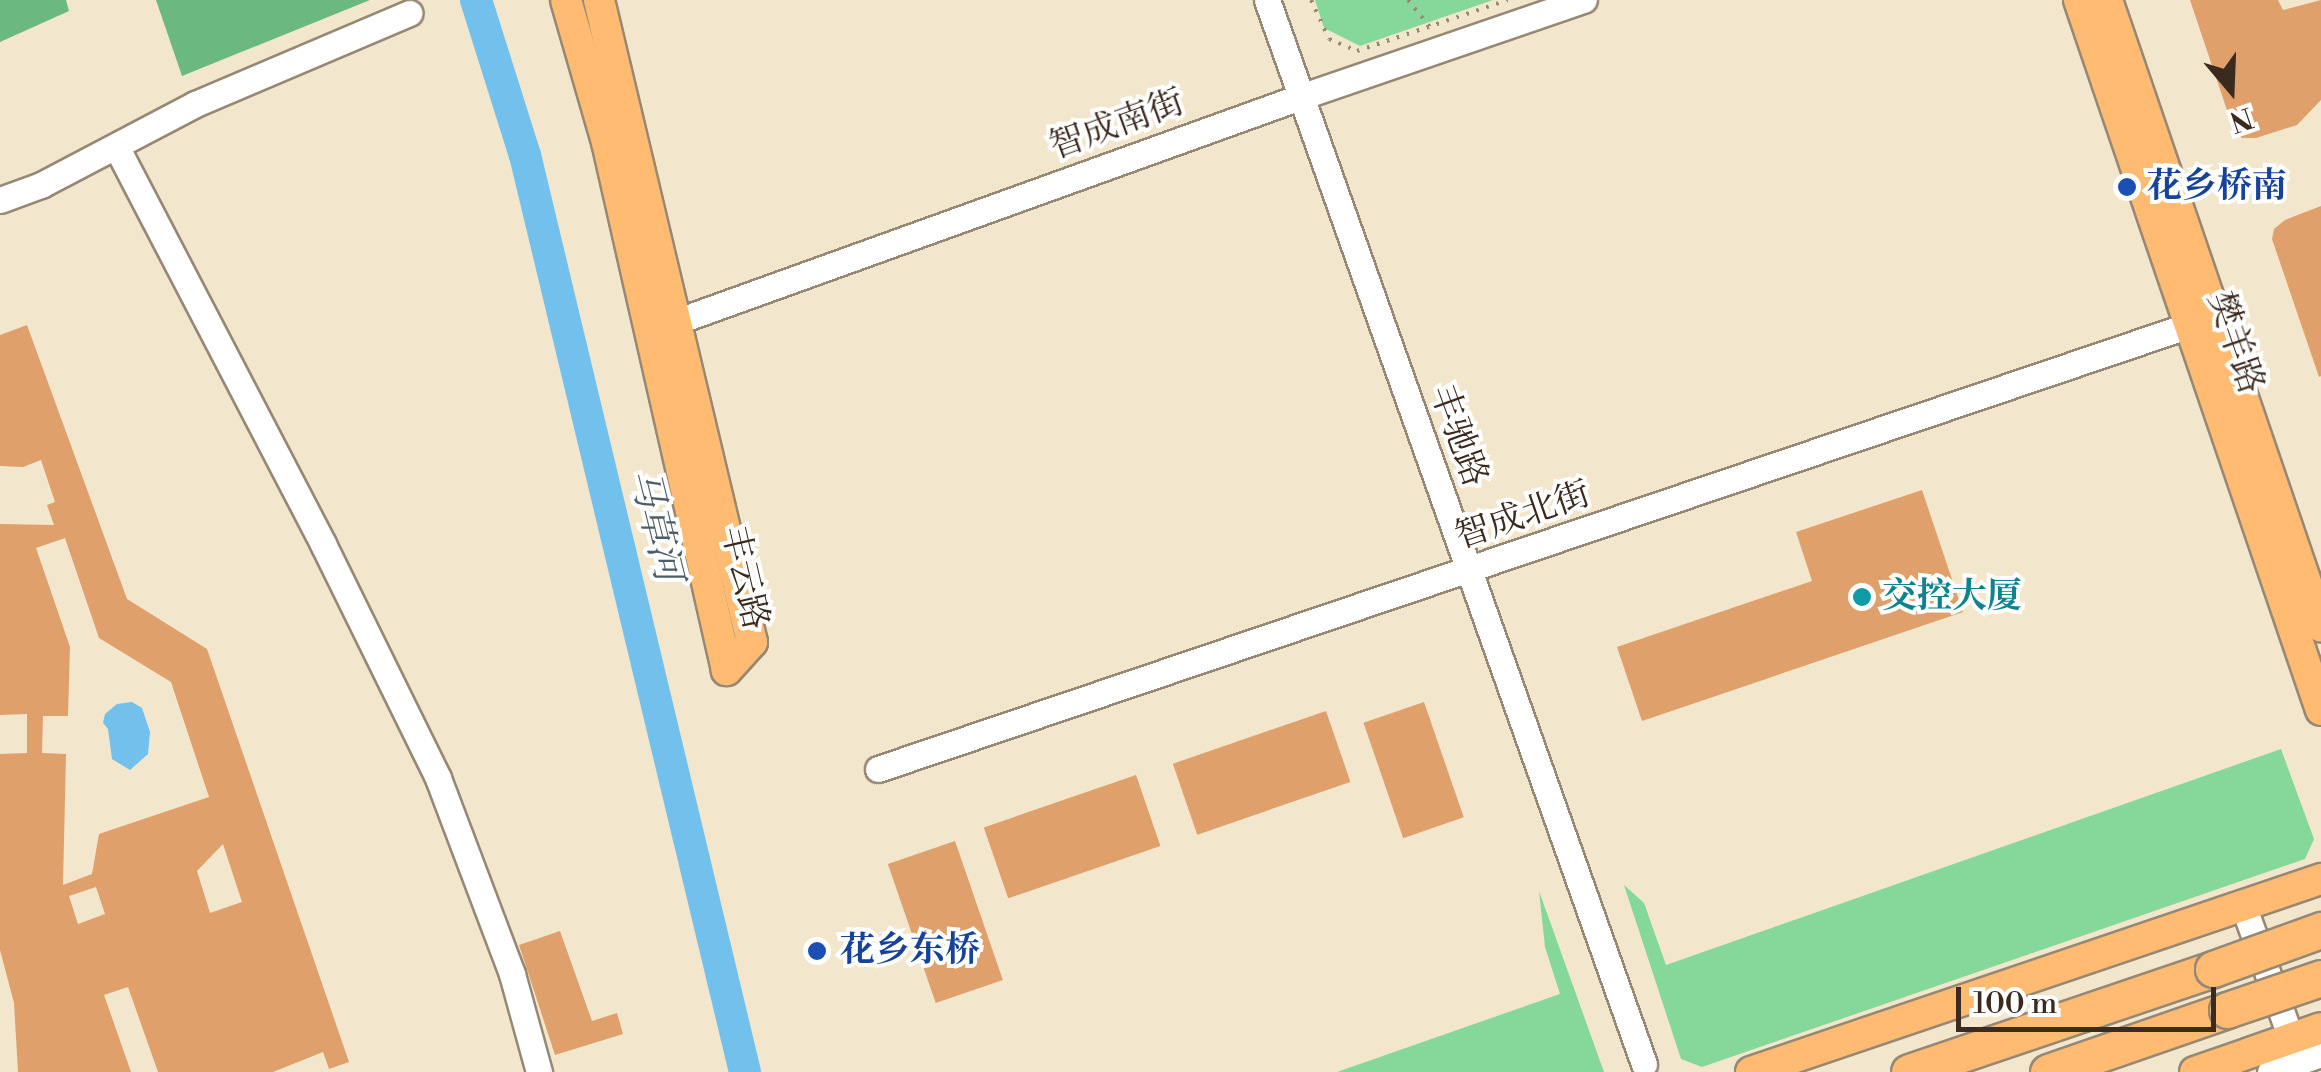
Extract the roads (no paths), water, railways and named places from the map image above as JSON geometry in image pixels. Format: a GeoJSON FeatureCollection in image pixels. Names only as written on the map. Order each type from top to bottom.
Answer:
{"type":"FeatureCollection","features":[{"type":"Feature","properties":{"kind":"highway"},"geometry":{"type":"LineString","coordinates":[[1908,1072],[2321,930]]}},
{"type":"Feature","properties":{"kind":"highway"},"geometry":{"type":"LineString","coordinates":[[2048,1072],[2321,978]]}},
{"type":"Feature","properties":{"kind":"main road","name":"丰云路"},"geometry":{"type":"LineString","coordinates":[[566,0],[608,142],[727,670],[752,642],[599,0]]}},
{"type":"Feature","properties":{"kind":"main road","name":"樊羊路"},"geometry":{"type":"LineString","coordinates":[[2079,0],[2321,710]]}},
{"type":"Feature","properties":{"kind":"main road","name":"樊羊路"},"geometry":{"type":"LineString","coordinates":[[2107,0],[2315,575],[2321,626]]}},
{"type":"Feature","properties":{"kind":"main road"},"geometry":{"type":"LineString","coordinates":[[1750,1072],[2321,879]]}},
{"type":"Feature","properties":{"kind":"main road"},"geometry":{"type":"LineString","coordinates":[[2194,1072],[2321,1028]]}},
{"type":"Feature","properties":{"kind":"street","name":"丰驰路"},"geometry":{"type":"LineString","coordinates":[[1267,0],[1644,1064]]}},
{"type":"Feature","properties":{"kind":"street","name":"智成南街"},"geometry":{"type":"LineString","coordinates":[[675,322],[1300,96],[1584,0]]}},
{"type":"Feature","properties":{"kind":"street"},"geometry":{"type":"LineString","coordinates":[[0,200],[195,104],[409,13]]}},
{"type":"Feature","properties":{"kind":"street"},"geometry":{"type":"LineString","coordinates":[[116,146],[324,544],[438,778],[512,974],[539,1072]]}},
{"type":"Feature","properties":{"kind":"street","name":"智成北街"},"geometry":{"type":"LineString","coordinates":[[878,768],[1469,572],[2190,325]]}},
{"type":"Feature","properties":{"kind":"street"},"geometry":{"type":"LineString","coordinates":[[2243,906],[2290,1038]]}},
{"type":"Feature","properties":{"kind":"street"},"geometry":{"type":"LineString","coordinates":[[2270,1072],[2321,1054]]}},
{"type":"Feature","properties":{"kind":"water"},"geometry":{"type":"Polygon","coordinates":[[[132,702],[142,708],[150,732],[148,754],[130,770],[112,759],[108,729],[103,723],[105,714],[117,704],[132,702]]]}},
{"type":"Feature","properties":{"kind":"waterway","name":"马草河"},"geometry":{"type":"LineString","coordinates":[[476,0],[525,155],[745,1072]]}},
{"type":"Feature","properties":{"kind":"place","name":"花乡桥南"},"geometry":{"type":"Point","coordinates":[2127,187]}},
{"type":"Feature","properties":{"kind":"place","name":"交控大厦"},"geometry":{"type":"Point","coordinates":[1862,597]}},
{"type":"Feature","properties":{"kind":"place","name":"花乡东桥"},"geometry":{"type":"Point","coordinates":[817,951]}}]}
